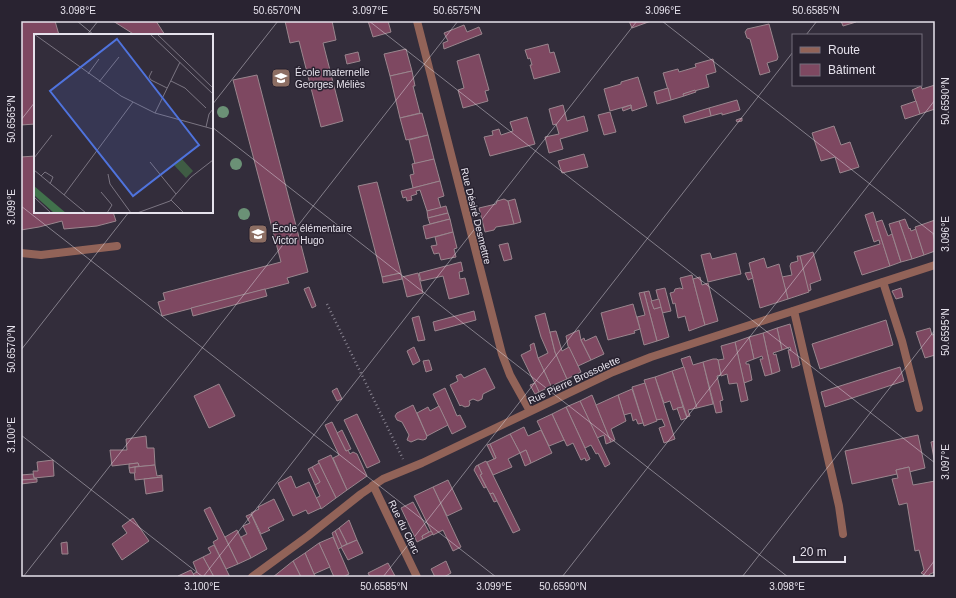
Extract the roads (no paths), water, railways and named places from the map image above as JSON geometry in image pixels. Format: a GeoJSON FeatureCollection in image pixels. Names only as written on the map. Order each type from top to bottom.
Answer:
{"type":"FeatureCollection","features":[{"type":"Feature","properties":{"kind":"street","name":"Rue Désiré Desmettre"},"geometry":{"type":"LineString","coordinates":[[417,21],[502,354],[510,375],[530,411]]}},
{"type":"Feature","properties":{"kind":"street"},"geometry":{"type":"LineString","coordinates":[[21,252],[41,255],[117,246]]}},
{"type":"Feature","properties":{"kind":"street","name":"Rue Pierre Brossolette"},"geometry":{"type":"LineString","coordinates":[[252,577],[308,536],[373,485],[389,476],[613,372],[651,357],[935,265]]}},
{"type":"Feature","properties":{"kind":"street"},"geometry":{"type":"LineString","coordinates":[[883,282],[902,341],[919,408]]}},
{"type":"Feature","properties":{"kind":"street"},"geometry":{"type":"LineString","coordinates":[[794,311],[839,506],[843,534]]}},
{"type":"Feature","properties":{"kind":"street","name":"Rue du Clerc"},"geometry":{"type":"LineString","coordinates":[[373,485],[417,577]]}},
{"type":"Feature","properties":{"kind":"place","name":"École maternelle Georges Méliès"},"geometry":{"type":"Point","coordinates":[281,78]}},
{"type":"Feature","properties":{"kind":"place","name":"École élémentaire Victor Hugo"},"geometry":{"type":"Point","coordinates":[258,234]}}]}
